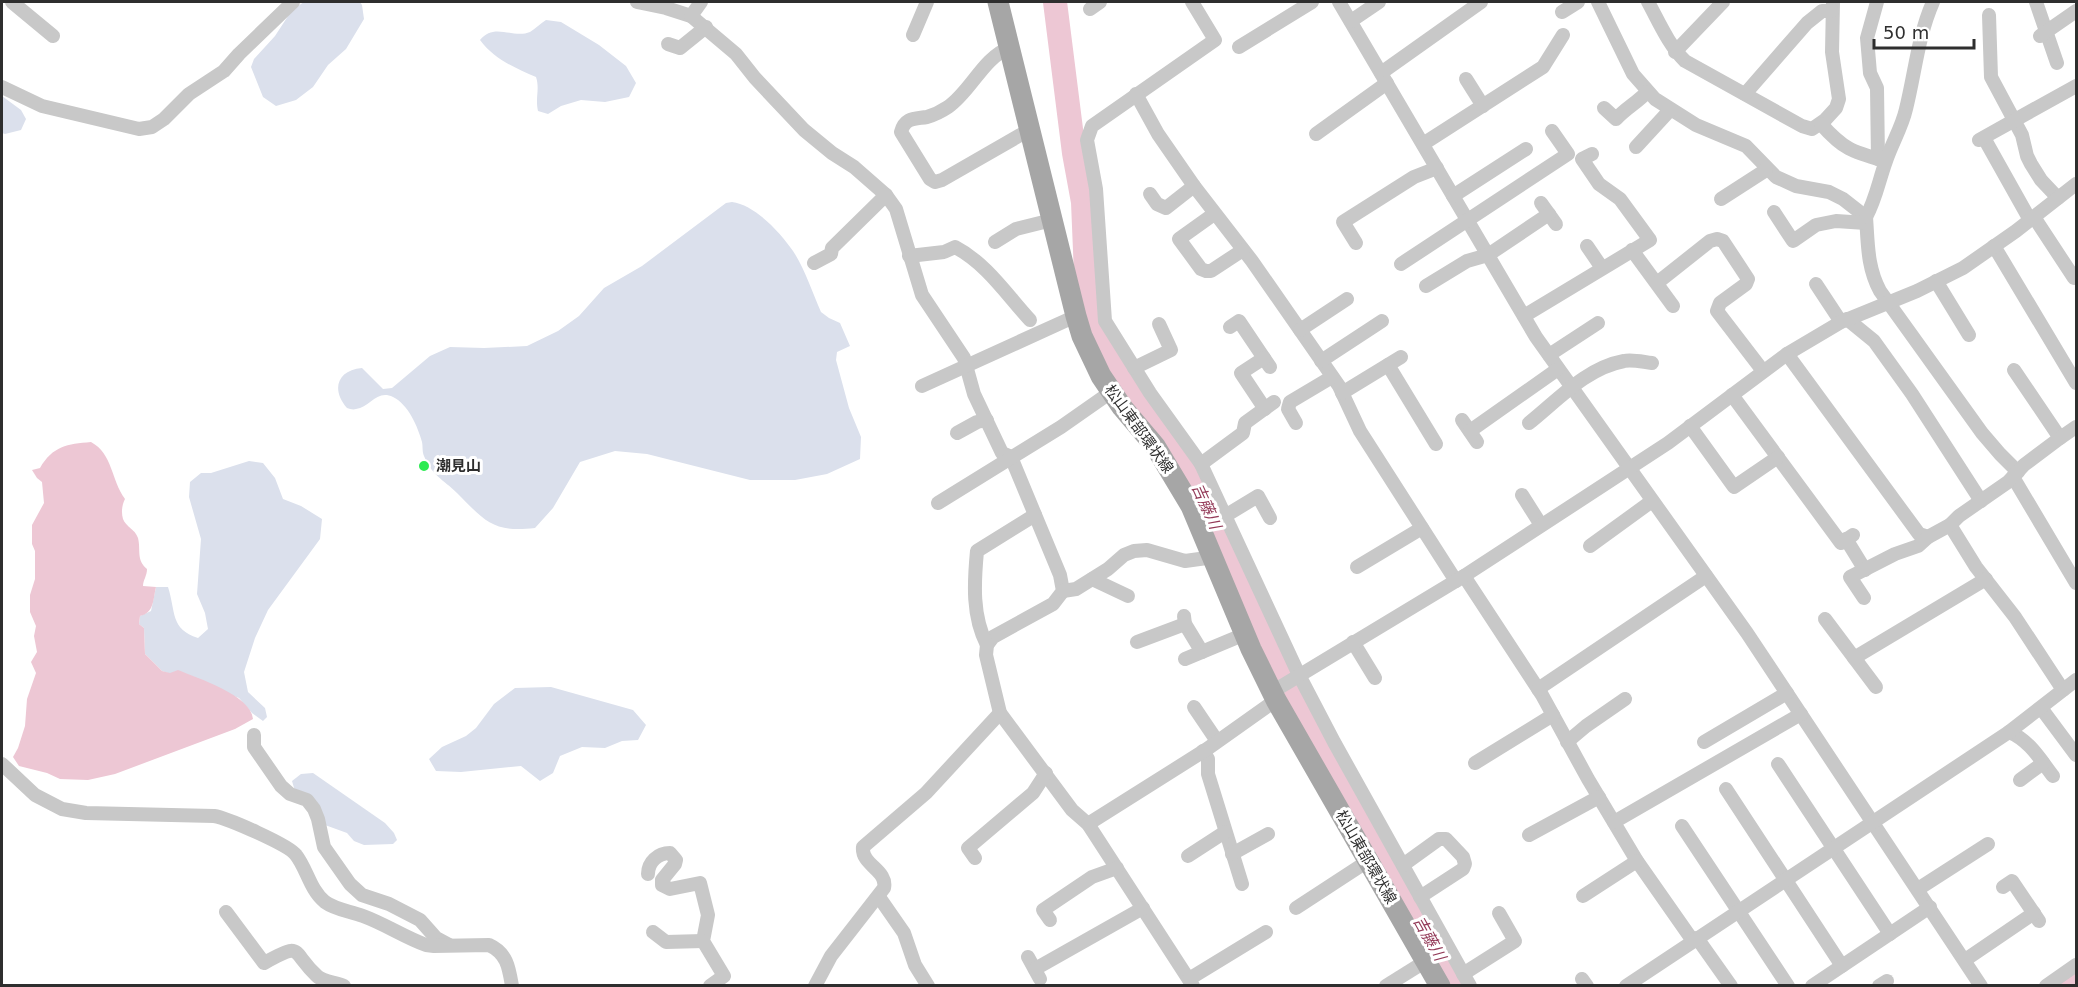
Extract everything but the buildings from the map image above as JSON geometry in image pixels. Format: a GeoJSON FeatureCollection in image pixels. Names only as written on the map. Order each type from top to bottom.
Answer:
{"type":"FeatureCollection","features":[{"type":"Feature","properties":{"kind":"main road","name":"松山東部環状線"},"geometry":{"type":"LineString","coordinates":[[998,2],[1076,316],[1090,355],[1111,392],[1170,468],[1191,506],[1245,634],[1275,693],[1440,986]]}},
{"type":"Feature","properties":{"kind":"street"},"geometry":{"type":"LineString","coordinates":[[2,4],[10,2],[53,36]]}},
{"type":"Feature","properties":{"kind":"street"},"geometry":{"type":"LineString","coordinates":[[2,87],[42,106],[139,129],[152,127],[164,119],[189,94],[224,71],[292,2]]}},
{"type":"Feature","properties":{"kind":"street"},"geometry":{"type":"LineString","coordinates":[[637,2],[691,16],[706,27],[736,54],[755,78],[804,130],[832,153],[854,167],[886,195],[896,209],[922,295],[964,358],[974,394],[1002,453],[1011,457],[1060,575],[1063,591]]}},
{"type":"Feature","properties":{"kind":"street"},"geometry":{"type":"LineString","coordinates":[[691,16],[701,2]]}},
{"type":"Feature","properties":{"kind":"street"},"geometry":{"type":"LineString","coordinates":[[918,32],[927,2]]}},
{"type":"Feature","properties":{"kind":"street"},"geometry":{"type":"LineString","coordinates":[[1192,2],[1215,40],[1092,126],[1087,140],[1096,189],[1105,321],[1150,393],[1201,464],[1297,676],[1467,980],[1515,941],[1499,913]]}},
{"type":"Feature","properties":{"kind":"street"},"geometry":{"type":"LineString","coordinates":[[1239,47],[1312,2]]}},
{"type":"Feature","properties":{"kind":"street"},"geometry":{"type":"LineString","coordinates":[[1340,2],[1548,355],[1707,576],[1981,986]]}},
{"type":"Feature","properties":{"kind":"street"},"geometry":{"type":"LineString","coordinates":[[1351,21],[1379,2]]}},
{"type":"Feature","properties":{"kind":"street"},"geometry":{"type":"LineString","coordinates":[[1316,134],[1332,114],[1384,78],[1481,2]]}},
{"type":"Feature","properties":{"kind":"street"},"geometry":{"type":"LineString","coordinates":[[1562,12],[1578,2]]}},
{"type":"Feature","properties":{"kind":"street"},"geometry":{"type":"LineString","coordinates":[[1598,2],[1629,68],[1647,92],[1670,110],[1696,125],[1746,146],[1767,170],[1785,182],[1828,192],[1843,199],[1866,220]]}},
{"type":"Feature","properties":{"kind":"street"},"geometry":{"type":"LineString","coordinates":[[1648,2],[1675,52],[1685,60],[1745,94],[1802,126],[1812,129],[1821,124],[1836,108],[1839,99],[1832,52],[1833,6],[1822,11],[1807,23],[1745,94]]}},
{"type":"Feature","properties":{"kind":"street"},"geometry":{"type":"LineString","coordinates":[[1675,52],[1723,2]]}},
{"type":"Feature","properties":{"kind":"street"},"geometry":{"type":"LineString","coordinates":[[1877,2],[1867,38],[1870,73],[1877,88],[1882,160]]}},
{"type":"Feature","properties":{"kind":"street"},"geometry":{"type":"LineString","coordinates":[[1933,2],[1923,27],[1906,110],[1882,160],[1872,206],[1866,220],[1869,264],[1873,278],[1888,303],[1982,433],[2016,474],[2076,583]]}},
{"type":"Feature","properties":{"kind":"street"},"geometry":{"type":"LineString","coordinates":[[2036,2],[2042,34],[2057,63]]}},
{"type":"Feature","properties":{"kind":"street"},"geometry":{"type":"LineString","coordinates":[[2042,34],[2076,12]]}},
{"type":"Feature","properties":{"kind":"street"},"geometry":{"type":"LineString","coordinates":[[1986,24],[1991,77],[2022,135],[2031,164],[2041,180],[2058,198]]}},
{"type":"Feature","properties":{"kind":"street"},"geometry":{"type":"LineString","coordinates":[[668,44],[680,48],[706,27]]}},
{"type":"Feature","properties":{"kind":"street"},"geometry":{"type":"LineString","coordinates":[[1423,144],[1543,67],[1563,35]]}},
{"type":"Feature","properties":{"kind":"street"},"geometry":{"type":"LineString","coordinates":[[1009,48],[998,52],[960,97],[949,106],[932,115],[908,120],[902,126],[901,132],[930,179],[935,182],[1029,130]]}},
{"type":"Feature","properties":{"kind":"street"},"geometry":{"type":"LineString","coordinates":[[1466,79],[1483,106]]}},
{"type":"Feature","properties":{"kind":"street"},"geometry":{"type":"LineString","coordinates":[[2074,278],[2032,219],[1981,139],[2076,86]]}},
{"type":"Feature","properties":{"kind":"street"},"geometry":{"type":"LineString","coordinates":[[1604,108],[1616,119],[1629,105],[1639,100],[1647,92]]}},
{"type":"Feature","properties":{"kind":"street"},"geometry":{"type":"LineString","coordinates":[[1136,94],[1158,134],[1194,186],[1243,250],[1332,377],[1360,430],[1422,528],[1538,689],[1637,861],[1731,986]]}},
{"type":"Feature","properties":{"kind":"street"},"geometry":{"type":"LineString","coordinates":[[1636,147],[1670,110]]}},
{"type":"Feature","properties":{"kind":"street"},"geometry":{"type":"LineString","coordinates":[[1821,124],[1844,147],[1854,153],[1882,160]]}},
{"type":"Feature","properties":{"kind":"street"},"geometry":{"type":"LineString","coordinates":[[1401,264],[1568,154],[1561,136]]}},
{"type":"Feature","properties":{"kind":"street"},"geometry":{"type":"LineString","coordinates":[[1453,196],[1526,149]]}},
{"type":"Feature","properties":{"kind":"street"},"geometry":{"type":"LineString","coordinates":[[1524,316],[1650,240],[1620,199],[1599,184],[1593,176],[1582,159],[1592,154]]}},
{"type":"Feature","properties":{"kind":"street"},"geometry":{"type":"LineString","coordinates":[[1356,243],[1343,222],[1414,177],[1437,168]]}},
{"type":"Feature","properties":{"kind":"street"},"geometry":{"type":"LineString","coordinates":[[1721,199],[1767,170]]}},
{"type":"Feature","properties":{"kind":"street"},"geometry":{"type":"LineString","coordinates":[[1088,824],[1203,751],[1297,676],[1460,578],[1628,468],[1690,426],[1787,354],[1844,321],[1963,268],[2032,219],[2076,184]]}},
{"type":"Feature","properties":{"kind":"street"},"geometry":{"type":"LineString","coordinates":[[1150,194],[1157,204],[1166,208],[1194,186]]}},
{"type":"Feature","properties":{"kind":"street"},"geometry":{"type":"LineString","coordinates":[[814,263],[831,254],[832,248],[886,195]]}},
{"type":"Feature","properties":{"kind":"street"},"geometry":{"type":"LineString","coordinates":[[1774,212],[1792,241],[1816,225],[1836,221],[1866,220]]}},
{"type":"Feature","properties":{"kind":"street"},"geometry":{"type":"LineString","coordinates":[[1214,214],[1179,238],[1201,269],[1206,271],[1216,268],[1243,250]]}},
{"type":"Feature","properties":{"kind":"street"},"geometry":{"type":"LineString","coordinates":[[1426,286],[1467,261],[1488,255],[1548,214]]}},
{"type":"Feature","properties":{"kind":"street"},"geometry":{"type":"LineString","coordinates":[[995,242],[1016,229],[1052,220]]}},
{"type":"Feature","properties":{"kind":"street"},"geometry":{"type":"LineString","coordinates":[[1657,283],[1710,241],[1717,239],[1723,242],[1748,279],[1746,284],[1720,303],[1717,311],[1763,371]]}},
{"type":"Feature","properties":{"kind":"street"},"geometry":{"type":"LineString","coordinates":[[1587,246],[1602,268]]}},
{"type":"Feature","properties":{"kind":"street"},"geometry":{"type":"LineString","coordinates":[[1994,246],[2076,383]]}},
{"type":"Feature","properties":{"kind":"street"},"geometry":{"type":"LineString","coordinates":[[909,256],[944,252],[955,247],[967,253],[988,272],[1030,320]]}},
{"type":"Feature","properties":{"kind":"street"},"geometry":{"type":"LineString","coordinates":[[1632,250],[1673,306]]}},
{"type":"Feature","properties":{"kind":"street"},"geometry":{"type":"LineString","coordinates":[[1936,281],[1969,335]]}},
{"type":"Feature","properties":{"kind":"street"},"geometry":{"type":"LineString","coordinates":[[1816,284],[1844,321],[1874,341],[1912,394],[1981,501]]}},
{"type":"Feature","properties":{"kind":"street"},"geometry":{"type":"LineString","coordinates":[[1300,330],[1347,299]]}},
{"type":"Feature","properties":{"kind":"street"},"geometry":{"type":"LineString","coordinates":[[922,386],[1076,316]]}},
{"type":"Feature","properties":{"kind":"street"},"geometry":{"type":"LineString","coordinates":[[1201,464],[1244,433],[1245,423],[1270,406],[1241,373],[1267,362],[1239,321],[1230,327]]}},
{"type":"Feature","properties":{"kind":"street"},"geometry":{"type":"LineString","coordinates":[[1321,361],[1382,321]]}},
{"type":"Feature","properties":{"kind":"street"},"geometry":{"type":"LineString","coordinates":[[1548,355],[1599,323]]}},
{"type":"Feature","properties":{"kind":"street"},"geometry":{"type":"LineString","coordinates":[[1134,368],[1171,350],[1159,324]]}},
{"type":"Feature","properties":{"kind":"street"},"geometry":{"type":"LineString","coordinates":[[1787,354],[1919,534],[1928,537]]}},
{"type":"Feature","properties":{"kind":"street"},"geometry":{"type":"LineString","coordinates":[[1342,393],[1401,357]]}},
{"type":"Feature","properties":{"kind":"street"},"geometry":{"type":"LineString","coordinates":[[1530,423],[1585,377],[1626,360],[1652,363]]}},
{"type":"Feature","properties":{"kind":"street"},"geometry":{"type":"LineString","coordinates":[[1388,365],[1436,444]]}},
{"type":"Feature","properties":{"kind":"street"},"geometry":{"type":"LineString","coordinates":[[1470,431],[1558,369]]}},
{"type":"Feature","properties":{"kind":"street"},"geometry":{"type":"LineString","coordinates":[[2014,370],[2060,438]]}},
{"type":"Feature","properties":{"kind":"street"},"geometry":{"type":"LineString","coordinates":[[1296,423],[1288,409],[1290,402],[1332,377]]}},
{"type":"Feature","properties":{"kind":"street"},"geometry":{"type":"LineString","coordinates":[[938,503],[1061,427],[1111,392]]}},
{"type":"Feature","properties":{"kind":"street"},"geometry":{"type":"LineString","coordinates":[[1732,395],[1841,543],[1850,537],[1865,570]]}},
{"type":"Feature","properties":{"kind":"street"},"geometry":{"type":"LineString","coordinates":[[957,434],[977,422],[987,420]]}},
{"type":"Feature","properties":{"kind":"street"},"geometry":{"type":"LineString","coordinates":[[1690,426],[1734,487],[1778,457]]}},
{"type":"Feature","properties":{"kind":"street"},"geometry":{"type":"LineString","coordinates":[[1864,598],[1851,578],[1895,554],[1918,546],[1928,537],[1950,525],[2008,482],[2060,438],[2076,430]]}},
{"type":"Feature","properties":{"kind":"street"},"geometry":{"type":"LineString","coordinates":[[1522,495],[1541,525]]}},
{"type":"Feature","properties":{"kind":"street"},"geometry":{"type":"LineString","coordinates":[[1225,516],[1258,496],[1270,518]]}},
{"type":"Feature","properties":{"kind":"street"},"geometry":{"type":"LineString","coordinates":[[1590,546],[1652,501]]}},
{"type":"Feature","properties":{"kind":"street"},"geometry":{"type":"LineString","coordinates":[[987,645],[980,633],[976,615],[977,551],[1035,515]]}},
{"type":"Feature","properties":{"kind":"street"},"geometry":{"type":"LineString","coordinates":[[1950,525],[1976,567],[2015,617],[2063,690]]}},
{"type":"Feature","properties":{"kind":"street"},"geometry":{"type":"LineString","coordinates":[[1357,567],[1422,528]]}},
{"type":"Feature","properties":{"kind":"street"},"geometry":{"type":"LineString","coordinates":[[1214,557],[1185,561],[1147,550],[1124,555],[1108,569],[1076,589],[1063,591],[1053,604],[993,638],[987,645],[986,655],[999,713],[1072,810],[1088,824],[1191,982],[1266,932]]}},
{"type":"Feature","properties":{"kind":"street"},"geometry":{"type":"LineString","coordinates":[[1538,689],[1707,576]]}},
{"type":"Feature","properties":{"kind":"street"},"geometry":{"type":"LineString","coordinates":[[1092,579],[1128,596]]}},
{"type":"Feature","properties":{"kind":"street"},"geometry":{"type":"LineString","coordinates":[[1854,658],[1986,579]]}},
{"type":"Feature","properties":{"kind":"street"},"geometry":{"type":"LineString","coordinates":[[1137,642],[1184,619],[1202,652]]}},
{"type":"Feature","properties":{"kind":"street"},"geometry":{"type":"LineString","coordinates":[[1825,619],[1876,687]]}},
{"type":"Feature","properties":{"kind":"street"},"geometry":{"type":"LineString","coordinates":[[1185,659],[1245,634]]}},
{"type":"Feature","properties":{"kind":"street"},"geometry":{"type":"LineString","coordinates":[[1353,642],[1375,678]]}},
{"type":"Feature","properties":{"kind":"street"},"geometry":{"type":"LineString","coordinates":[[1626,986],[2009,732],[2076,680]]}},
{"type":"Feature","properties":{"kind":"street"},"geometry":{"type":"LineString","coordinates":[[1704,742],[1787,693]]}},
{"type":"Feature","properties":{"kind":"street"},"geometry":{"type":"LineString","coordinates":[[1568,742],[1586,726],[1625,699]]}},
{"type":"Feature","properties":{"kind":"street"},"geometry":{"type":"LineString","coordinates":[[1194,706],[1217,741]]}},
{"type":"Feature","properties":{"kind":"street"},"geometry":{"type":"LineString","coordinates":[[2041,708],[2076,754]]}},
{"type":"Feature","properties":{"kind":"street"},"geometry":{"type":"LineString","coordinates":[[815,986],[831,956],[879,897],[885,883],[881,875],[866,859],[863,847],[926,793],[999,713]]}},
{"type":"Feature","properties":{"kind":"street"},"geometry":{"type":"LineString","coordinates":[[1475,763],[1553,714]]}},
{"type":"Feature","properties":{"kind":"street"},"geometry":{"type":"LineString","coordinates":[[1614,822],[1801,714]]}},
{"type":"Feature","properties":{"kind":"street"},"geometry":{"type":"LineString","coordinates":[[2009,732],[2020,736],[2053,776]]}},
{"type":"Feature","properties":{"kind":"street"},"geometry":{"type":"LineString","coordinates":[[254,735],[254,747],[281,786],[290,794],[308,800],[314,809],[324,847],[350,884],[362,895],[389,904],[420,920],[435,938],[451,946]]}},
{"type":"Feature","properties":{"kind":"street"},"geometry":{"type":"LineString","coordinates":[[1203,751],[1208,759],[1208,774],[1242,884]]}},
{"type":"Feature","properties":{"kind":"street"},"geometry":{"type":"LineString","coordinates":[[2020,780],[2043,763]]}},
{"type":"Feature","properties":{"kind":"street"},"geometry":{"type":"LineString","coordinates":[[2,764],[35,795],[62,809],[86,813],[214,816],[232,820],[283,844],[295,854],[311,884],[325,902],[339,909],[363,916],[426,945],[489,945],[496,948],[503,954],[508,964],[512,986]]}},
{"type":"Feature","properties":{"kind":"street"},"geometry":{"type":"LineString","coordinates":[[1778,764],[1890,934]]}},
{"type":"Feature","properties":{"kind":"street"},"geometry":{"type":"LineString","coordinates":[[975,858],[968,848],[1033,793],[1046,773]]}},
{"type":"Feature","properties":{"kind":"street"},"geometry":{"type":"LineString","coordinates":[[1726,789],[1842,966]]}},
{"type":"Feature","properties":{"kind":"street"},"geometry":{"type":"LineString","coordinates":[[1533,838],[1601,801]]}},
{"type":"Feature","properties":{"kind":"street"},"geometry":{"type":"LineString","coordinates":[[1682,826],[1788,986]]}},
{"type":"Feature","properties":{"kind":"street"},"geometry":{"type":"LineString","coordinates":[[1188,856],[1225,832]]}},
{"type":"Feature","properties":{"kind":"street"},"geometry":{"type":"LineString","coordinates":[[1232,854],[1268,834]]}},
{"type":"Feature","properties":{"kind":"street"},"geometry":{"type":"LineString","coordinates":[[1384,883],[1439,839],[1446,838],[1463,857],[1465,864],[1463,869],[1420,897]]}},
{"type":"Feature","properties":{"kind":"street"},"geometry":{"type":"LineString","coordinates":[[1918,889],[1988,844]]}},
{"type":"Feature","properties":{"kind":"street"},"geometry":{"type":"LineString","coordinates":[[648,874],[655,858],[664,853],[670,853],[676,860],[662,880],[662,885],[670,890],[700,883],[708,915],[703,941],[724,976],[710,986]]}},
{"type":"Feature","properties":{"kind":"street"},"geometry":{"type":"LineString","coordinates":[[1296,908],[1368,861]]}},
{"type":"Feature","properties":{"kind":"street"},"geometry":{"type":"LineString","coordinates":[[1583,896],[1637,861]]}},
{"type":"Feature","properties":{"kind":"street"},"geometry":{"type":"LineString","coordinates":[[1050,920],[1043,910],[1092,877],[1117,868]]}},
{"type":"Feature","properties":{"kind":"street"},"geometry":{"type":"LineString","coordinates":[[1965,960],[2037,917],[2012,881],[2003,887]]}},
{"type":"Feature","properties":{"kind":"street"},"geometry":{"type":"LineString","coordinates":[[879,897],[904,933],[915,965],[928,986]]}},
{"type":"Feature","properties":{"kind":"street"},"geometry":{"type":"LineString","coordinates":[[1812,986],[1930,907]]}},
{"type":"Feature","properties":{"kind":"street"},"geometry":{"type":"LineString","coordinates":[[1034,968],[1143,908]]}},
{"type":"Feature","properties":{"kind":"street"},"geometry":{"type":"LineString","coordinates":[[225,912],[264,963],[288,950],[293,950],[298,952],[317,976],[344,986]]}},
{"type":"Feature","properties":{"kind":"street"},"geometry":{"type":"LineString","coordinates":[[653,933],[666,942],[703,941]]}},
{"type":"Feature","properties":{"kind":"street"},"geometry":{"type":"LineString","coordinates":[[1386,986],[1426,961]]}},
{"type":"Feature","properties":{"kind":"street"},"geometry":{"type":"LineString","coordinates":[[2046,986],[2076,965]]}},
{"type":"Feature","properties":{"kind":"shaded area"},"geometry":{"type":"Polygon","coordinates":[[[304,2],[360,2],[364,19],[346,49],[328,65],[313,87],[296,100],[276,106],[263,97],[251,67],[254,59],[275,36],[292,10],[304,2]]]}},
{"type":"Feature","properties":{"kind":"shaded area"},"geometry":{"type":"Polygon","coordinates":[[[546,20],[561,22],[599,45],[626,66],[636,83],[629,97],[605,102],[581,100],[561,106],[548,114],[538,111],[536,77],[498,58],[480,40],[485,35],[497,31],[524,34],[546,20]]]}},
{"type":"Feature","properties":{"kind":"shaded area"},"geometry":{"type":"Polygon","coordinates":[[[2,96],[21,110],[26,119],[21,130],[2,133],[2,96]]]}},
{"type":"Feature","properties":{"kind":"shaded area"},"geometry":{"type":"Polygon","coordinates":[[[726,203],[741,204],[758,214],[781,236],[801,265],[821,312],[840,323],[850,346],[837,352],[836,360],[849,408],[861,437],[860,459],[827,474],[795,480],[750,480],[647,454],[615,451],[580,462],[553,508],[535,528],[509,529],[499,527],[483,518],[434,473],[424,456],[415,423],[408,410],[398,400],[382,395],[361,408],[354,409],[347,408],[342,401],[338,388],[339,382],[347,373],[354,370],[362,368],[383,389],[392,388],[430,356],[450,347],[527,346],[558,331],[579,316],[604,288],[642,266],[726,203]]]}},
{"type":"Feature","properties":{"kind":"shaded area"},"geometry":{"type":"Polygon","coordinates":[[[91,442],[104,453],[125,499],[122,509],[123,519],[137,535],[140,558],[147,569],[143,586],[156,587],[150,609],[140,616],[139,624],[144,628],[145,654],[162,671],[170,673],[178,670],[233,695],[250,710],[253,719],[235,729],[115,774],[88,780],[60,779],[19,766],[13,757],[25,726],[27,699],[36,673],[31,662],[37,652],[34,636],[36,626],[30,612],[30,595],[35,579],[32,525],[44,503],[42,482],[32,470],[40,468],[50,455],[61,448],[91,442]]]}},
{"type":"Feature","properties":{"kind":"shaded area"},"geometry":{"type":"Polygon","coordinates":[[[249,461],[263,463],[275,478],[283,499],[301,506],[322,519],[320,539],[268,610],[255,638],[244,672],[248,692],[265,708],[267,717],[263,721],[252,713],[239,698],[162,671],[145,654],[144,628],[139,624],[140,616],[151,611],[156,587],[168,587],[178,624],[183,630],[198,638],[208,629],[205,613],[197,594],[201,539],[189,497],[190,482],[201,473],[211,473],[249,461]]]}},
{"type":"Feature","properties":{"kind":"shaded area"},"geometry":{"type":"Polygon","coordinates":[[[551,687],[633,710],[646,725],[638,740],[622,741],[605,748],[582,747],[560,756],[553,773],[540,781],[521,766],[461,772],[436,771],[429,759],[442,747],[466,736],[476,728],[494,704],[515,688],[551,687]]]}},
{"type":"Feature","properties":{"kind":"shaded area"},"geometry":{"type":"Polygon","coordinates":[[[313,773],[385,823],[397,840],[393,844],[364,845],[354,841],[347,833],[325,825],[295,791],[292,781],[301,774],[313,773]]]}},
{"type":"Feature","properties":{"kind":"waterway","name":"吉藤川"},"geometry":{"type":"LineString","coordinates":[[1055,2],[1074,153],[1083,202],[1087,299],[1092,322],[1099,338],[1127,380],[1188,464],[1272,652],[1349,797],[1457,986]]}},
{"type":"Feature","properties":{"kind":"waterway"},"geometry":{"type":"LineString","coordinates":[[2065,986],[2076,977]]}},
{"type":"Feature","properties":{"kind":"place","name":"潮見山"},"geometry":{"type":"Point","coordinates":[424,466]}}]}
